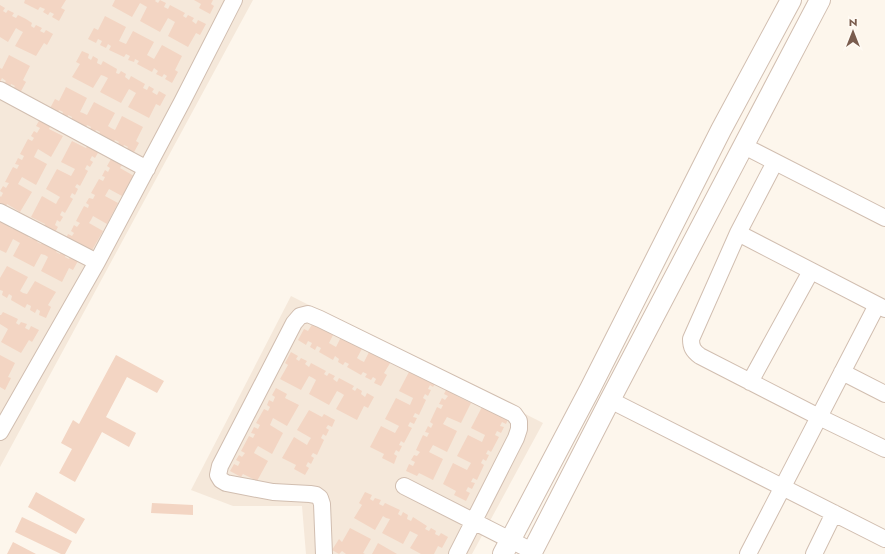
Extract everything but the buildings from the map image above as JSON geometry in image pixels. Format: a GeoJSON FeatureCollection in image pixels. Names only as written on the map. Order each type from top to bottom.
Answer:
{"type":"FeatureCollection","features":[{"type":"Feature","properties":{"kind":"street"},"geometry":{"type":"LineString","coordinates":[[0,432],[97,262],[234,0]]}},
{"type":"Feature","properties":{"kind":"street"},"geometry":{"type":"LineString","coordinates":[[506,547],[790,0]]}},
{"type":"Feature","properties":{"kind":"street"},"geometry":{"type":"LineString","coordinates":[[404,486],[472,521],[506,547],[531,553],[820,0]]}},
{"type":"Feature","properties":{"kind":"street"},"geometry":{"type":"LineString","coordinates":[[0,90],[146,169]]}},
{"type":"Feature","properties":{"kind":"street"},"geometry":{"type":"LineString","coordinates":[[744,146],[885,218]]}},
{"type":"Feature","properties":{"kind":"street"},"geometry":{"type":"LineString","coordinates":[[774,162],[738,233],[691,339],[693,351],[750,382],[885,449]]}},
{"type":"Feature","properties":{"kind":"street"},"geometry":{"type":"LineString","coordinates":[[0,212],[97,262]]}},
{"type":"Feature","properties":{"kind":"street"},"geometry":{"type":"LineString","coordinates":[[738,233],[881,307],[842,372],[748,554]]}},
{"type":"Feature","properties":{"kind":"street"},"geometry":{"type":"LineString","coordinates":[[750,382],[811,271]]}},
{"type":"Feature","properties":{"kind":"street"},"geometry":{"type":"LineString","coordinates":[[324,554],[322,504],[320,498],[316,495],[273,492],[226,483],[221,480],[218,475],[223,459],[294,323],[300,316],[308,314],[514,414],[519,421],[519,429],[516,438],[472,521],[457,554]]}},
{"type":"Feature","properties":{"kind":"street"},"geometry":{"type":"LineString","coordinates":[[842,372],[885,394]]}},
{"type":"Feature","properties":{"kind":"street"},"geometry":{"type":"LineString","coordinates":[[610,400],[885,539]]}},
{"type":"Feature","properties":{"kind":"street"},"geometry":{"type":"LineString","coordinates":[[814,554],[834,513]]}},
{"type":"Feature","properties":{"kind":"shaded area"},"geometry":{"type":"Polygon","coordinates":[[[0,0],[253,0],[0,467],[0,0]]]}},
{"type":"Feature","properties":{"kind":"shaded area"},"geometry":{"type":"Polygon","coordinates":[[[291,296],[543,423],[472,554],[306,554],[302,506],[233,506],[191,490],[291,296]]]}}]}
